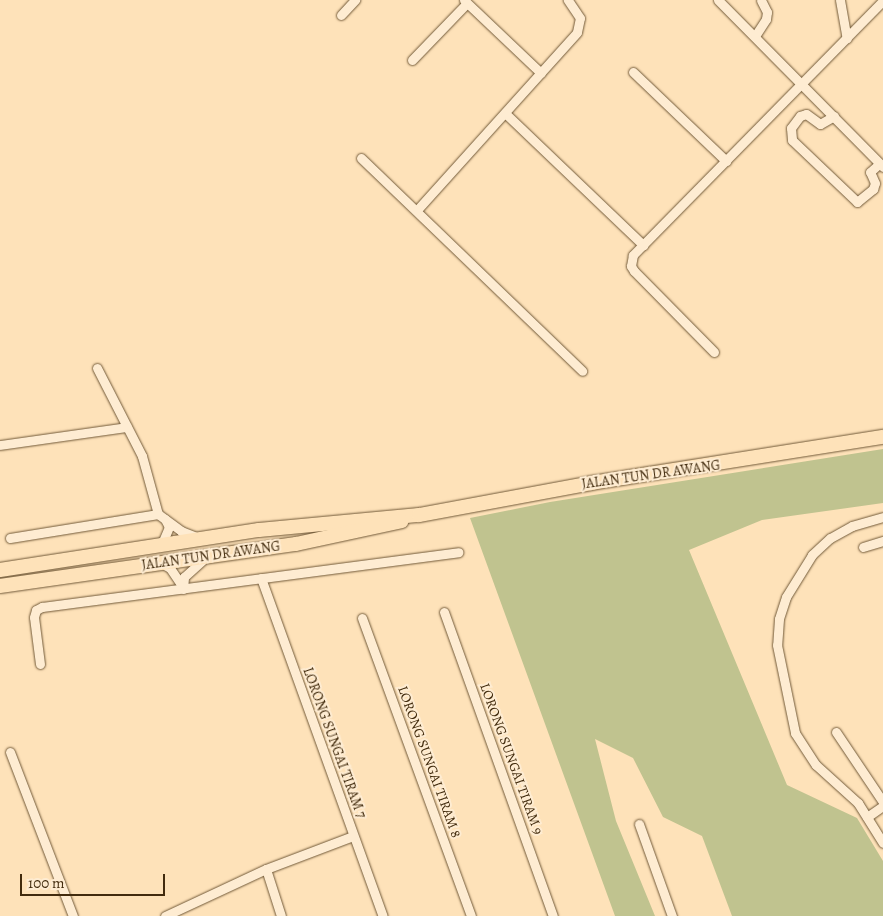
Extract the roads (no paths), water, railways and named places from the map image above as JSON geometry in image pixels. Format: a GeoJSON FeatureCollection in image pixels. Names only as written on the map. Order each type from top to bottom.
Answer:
{"type":"FeatureCollection","features":[{"type":"Feature","properties":{"kind":"main road","name":"JALAN TUN DR AWANG"},"geometry":{"type":"LineString","coordinates":[[0,570],[202,538],[419,515],[591,483],[883,437]]}},
{"type":"Feature","properties":{"kind":"main road","name":"JALAN TUN DR AWANG"},"geometry":{"type":"LineString","coordinates":[[0,586],[158,562],[207,557],[388,527],[419,515]]}},
{"type":"Feature","properties":{"kind":"street"},"geometry":{"type":"LineString","coordinates":[[341,15],[355,0]]}},
{"type":"Feature","properties":{"kind":"street"},"geometry":{"type":"LineString","coordinates":[[417,210],[506,114],[580,25],[580,18],[568,0]]}},
{"type":"Feature","properties":{"kind":"street"},"geometry":{"type":"LineString","coordinates":[[718,0],[803,84],[834,116],[881,166],[870,172],[875,183],[873,190],[856,202],[792,140],[792,128],[800,116],[806,114],[820,124],[834,116]]}},
{"type":"Feature","properties":{"kind":"street"},"geometry":{"type":"LineString","coordinates":[[755,36],[766,19],[767,12],[761,0]]}},
{"type":"Feature","properties":{"kind":"street"},"geometry":{"type":"LineString","coordinates":[[840,0],[847,38]]}},
{"type":"Feature","properties":{"kind":"street"},"geometry":{"type":"LineString","coordinates":[[412,60],[465,1],[541,73]]}},
{"type":"Feature","properties":{"kind":"street"},"geometry":{"type":"LineString","coordinates":[[714,352],[634,271],[631,261],[643,245],[883,1]]}},
{"type":"Feature","properties":{"kind":"street"},"geometry":{"type":"LineString","coordinates":[[632,72],[726,161]]}},
{"type":"Feature","properties":{"kind":"street"},"geometry":{"type":"LineString","coordinates":[[506,114],[643,245]]}},
{"type":"Feature","properties":{"kind":"street"},"geometry":{"type":"LineString","coordinates":[[361,158],[582,371]]}},
{"type":"Feature","properties":{"kind":"street"},"geometry":{"type":"LineString","coordinates":[[97,368],[142,456],[162,516],[169,526],[163,541],[156,545]]}},
{"type":"Feature","properties":{"kind":"street"},"geometry":{"type":"LineString","coordinates":[[0,445],[127,427]]}},
{"type":"Feature","properties":{"kind":"street"},"geometry":{"type":"LineString","coordinates":[[10,538],[162,516],[189,535],[202,538]]}},
{"type":"Feature","properties":{"kind":"street"},"geometry":{"type":"LineString","coordinates":[[883,517],[852,526],[830,538],[812,555],[786,597],[779,619],[777,644],[795,733],[816,765],[852,796],[883,843]]}},
{"type":"Feature","properties":{"kind":"street"},"geometry":{"type":"LineString","coordinates":[[863,547],[883,541]]}},
{"type":"Feature","properties":{"kind":"street"},"geometry":{"type":"LineString","coordinates":[[40,664],[34,616],[36,610],[458,552]]}},
{"type":"Feature","properties":{"kind":"street"},"geometry":{"type":"LineString","coordinates":[[183,589],[184,576],[207,557]]}},
{"type":"Feature","properties":{"kind":"street"},"geometry":{"type":"LineString","coordinates":[[158,562],[170,568],[183,589]]}},
{"type":"Feature","properties":{"kind":"street","name":"LORONG SUNGAI TIRAM 7"},"geometry":{"type":"LineString","coordinates":[[260,578],[382,916]]}},
{"type":"Feature","properties":{"kind":"street","name":"LORONG SUNGAI TIRAM 9"},"geometry":{"type":"LineString","coordinates":[[444,612],[553,916]]}},
{"type":"Feature","properties":{"kind":"street","name":"LORONG SUNGAI TIRAM 8"},"geometry":{"type":"LineString","coordinates":[[362,618],[471,916]]}},
{"type":"Feature","properties":{"kind":"street"},"geometry":{"type":"LineString","coordinates":[[836,732],[883,804],[867,817]]}},
{"type":"Feature","properties":{"kind":"street"},"geometry":{"type":"LineString","coordinates":[[10,752],[73,916]]}},
{"type":"Feature","properties":{"kind":"street"},"geometry":{"type":"LineString","coordinates":[[639,824],[672,916]]}},
{"type":"Feature","properties":{"kind":"street"},"geometry":{"type":"LineString","coordinates":[[165,916],[266,869],[353,836]]}},
{"type":"Feature","properties":{"kind":"street"},"geometry":{"type":"LineString","coordinates":[[266,869],[281,916]]}}]}
